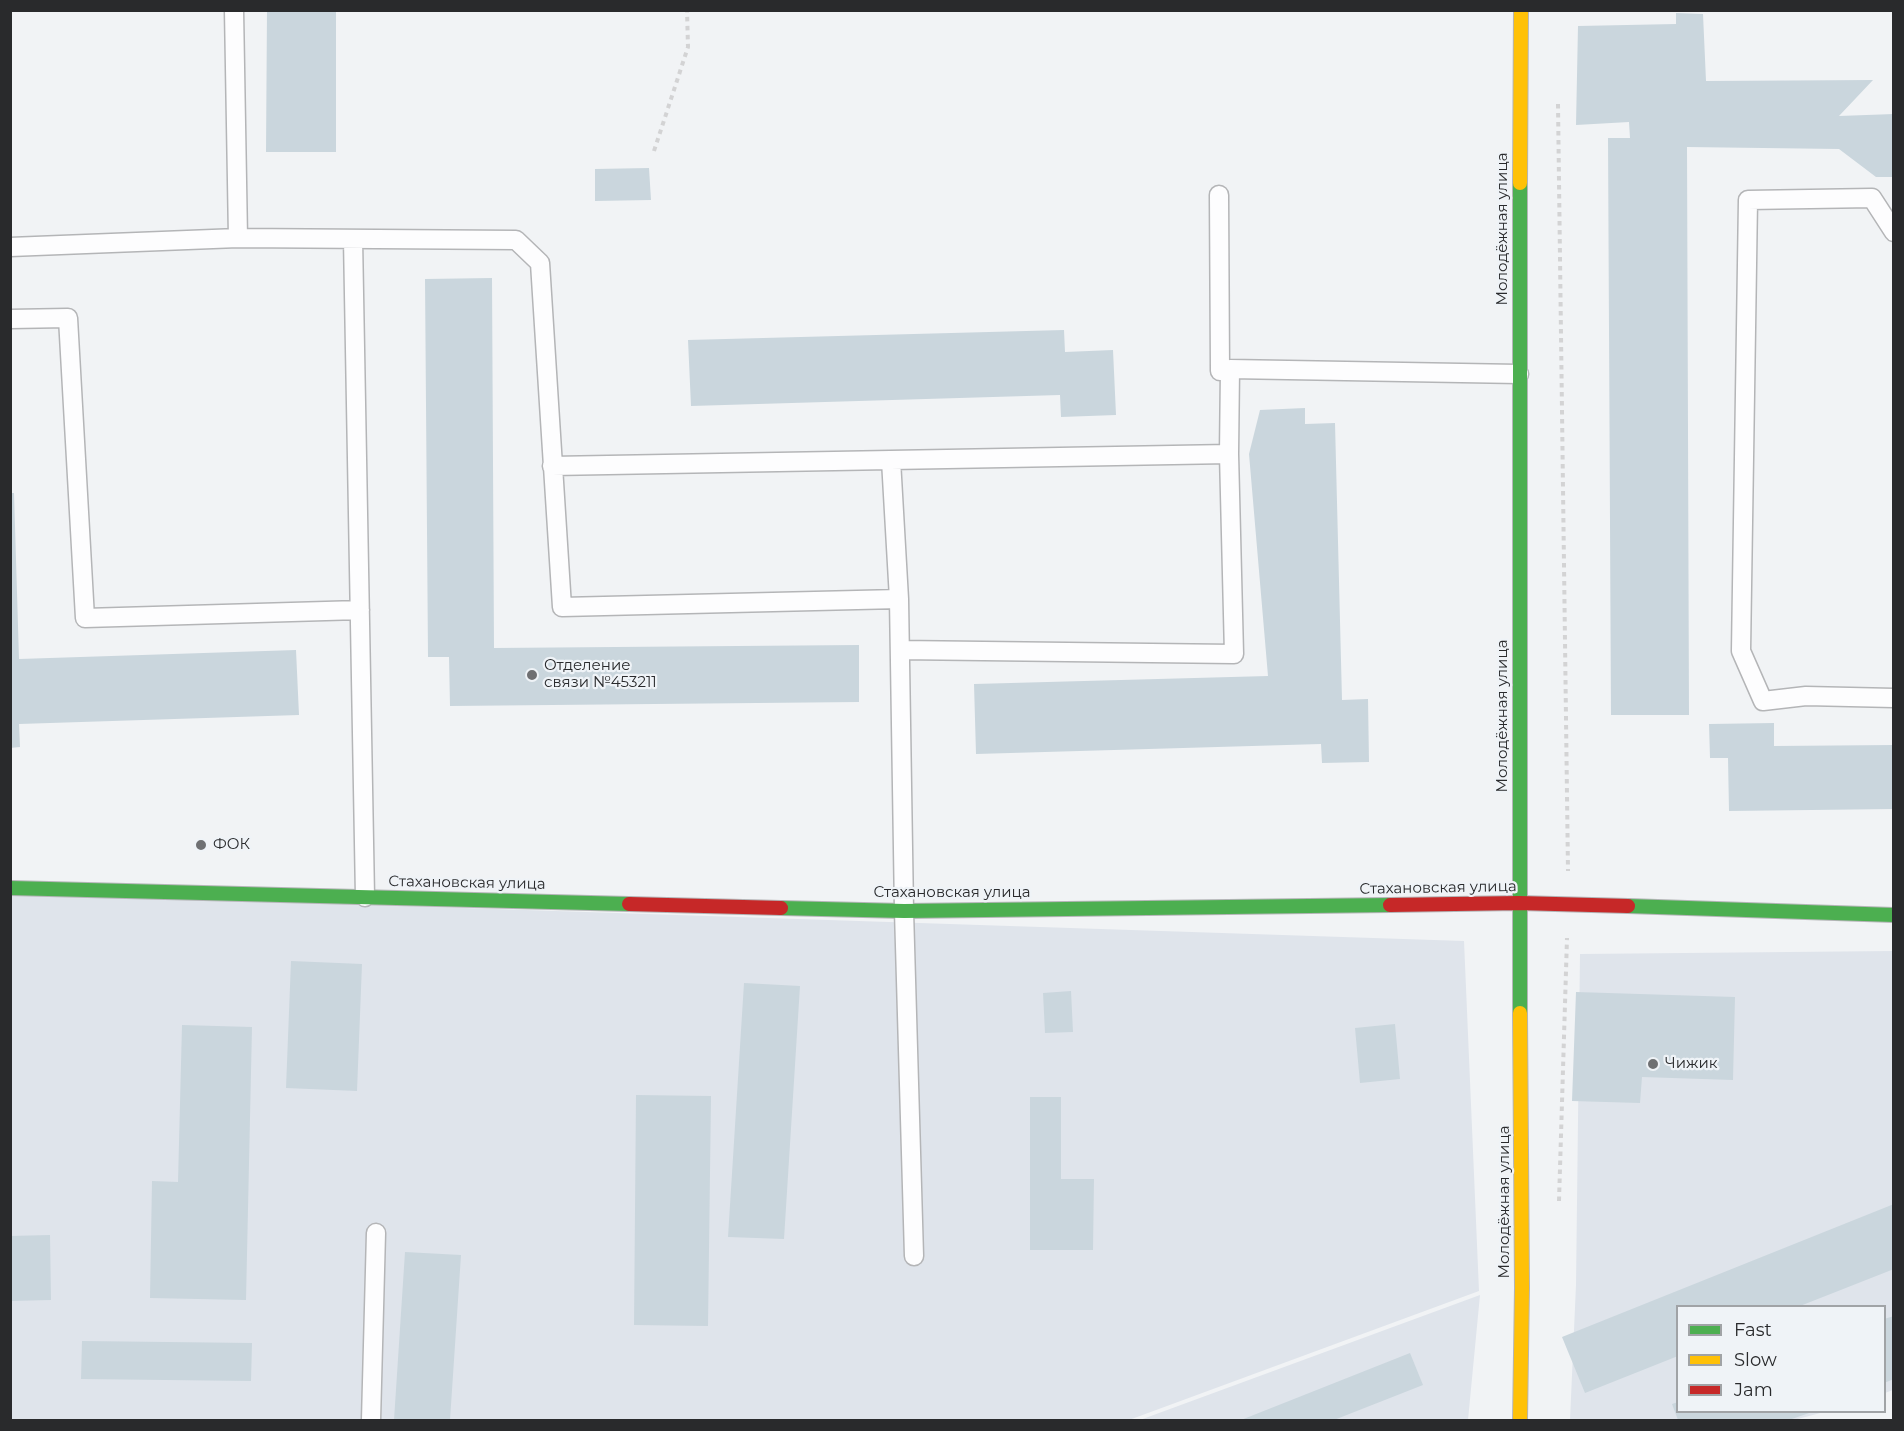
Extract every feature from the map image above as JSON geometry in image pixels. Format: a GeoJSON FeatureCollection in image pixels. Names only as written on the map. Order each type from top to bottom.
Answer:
{"type":"FeatureCollection","features":[{"type":"Feature","properties":{"kind":"street","name":"Молодёжная улица"},"geometry":{"type":"LineString","coordinates":[[1520,1420],[1522,1288],[1519,903],[1521,10]]}},
{"type":"Feature","properties":{"kind":"street","name":"Стахановская улица"},"geometry":{"type":"LineString","coordinates":[[10,888],[904,911],[1519,903],[1893,915]]}},
{"type":"Feature","properties":{"kind":"lane"},"geometry":{"type":"LineString","coordinates":[[234,10],[238,238]]}},
{"type":"Feature","properties":{"kind":"lane"},"geometry":{"type":"LineString","coordinates":[[1219,195],[1220,371],[1230,369],[1519,374]]}},
{"type":"Feature","properties":{"kind":"lane"},"geometry":{"type":"LineString","coordinates":[[1893,232],[1872,198],[1748,200],[1741,651],[1762,701],[1806,696],[1893,698]]}},
{"type":"Feature","properties":{"kind":"lane"},"geometry":{"type":"LineString","coordinates":[[10,247],[238,238],[516,240],[540,263],[561,607],[899,599]]}},
{"type":"Feature","properties":{"kind":"lane"},"geometry":{"type":"LineString","coordinates":[[353,239],[365,897]]}},
{"type":"Feature","properties":{"kind":"lane"},"geometry":{"type":"LineString","coordinates":[[10,319],[68,318],[85,618],[360,610]]}},
{"type":"Feature","properties":{"kind":"lane"},"geometry":{"type":"LineString","coordinates":[[900,650],[1234,654],[1229,454],[1230,369]]}},
{"type":"Feature","properties":{"kind":"lane"},"geometry":{"type":"LineString","coordinates":[[552,466],[1229,454]]}},
{"type":"Feature","properties":{"kind":"lane"},"geometry":{"type":"LineString","coordinates":[[891,460],[899,599],[904,911],[914,1256]]}},
{"type":"Feature","properties":{"kind":"lane"},"geometry":{"type":"LineString","coordinates":[[371,1420],[376,1233]]}},
{"type":"Feature","properties":{"kind":"path"},"geometry":{"type":"LineString","coordinates":[[654,151],[688,47],[687,10]]}},
{"type":"Feature","properties":{"kind":"path"},"geometry":{"type":"LineString","coordinates":[[1558,94],[1568,905],[1559,1202]]}},
{"type":"Feature","properties":{"kind":"shaded area"},"geometry":{"type":"Polygon","coordinates":[[[11,893],[1464,941],[1479,1291],[1129,1420],[11,1420],[11,893]]]}},
{"type":"Feature","properties":{"kind":"shaded area"},"geometry":{"type":"Polygon","coordinates":[[[1893,951],[1893,1390],[1886,1393],[1886,1305],[1676,1305],[1676,1413],[1820,1413],[1794,1420],[1570,1420],[1576,1285],[1580,954],[1893,951]]]}},
{"type":"Feature","properties":{"kind":"shaded area"},"geometry":{"type":"Polygon","coordinates":[[[1480,1295],[1468,1420],[1140,1420],[1480,1295]]]}},
{"type":"Feature","properties":{"kind":"building"},"geometry":{"type":"Polygon","coordinates":[[[267,10],[336,10],[336,152],[266,152],[267,10]]]}},
{"type":"Feature","properties":{"kind":"building"},"geometry":{"type":"Polygon","coordinates":[[[1676,13],[1703,14],[1706,81],[1873,80],[1839,116],[1894,114],[1894,177],[1876,177],[1839,149],[1687,147],[1689,715],[1611,715],[1608,138],[1630,138],[1629,122],[1576,125],[1578,26],[1676,24],[1676,13]]]}},
{"type":"Feature","properties":{"kind":"building"},"geometry":{"type":"Polygon","coordinates":[[[649,168],[651,200],[595,201],[595,169],[649,168]]]}},
{"type":"Feature","properties":{"kind":"building"},"geometry":{"type":"Polygon","coordinates":[[[492,278],[494,648],[859,645],[859,702],[450,706],[449,657],[428,657],[425,279],[492,278]]]}},
{"type":"Feature","properties":{"kind":"building"},"geometry":{"type":"Polygon","coordinates":[[[1064,330],[1065,352],[1113,350],[1116,415],[1061,417],[1060,395],[691,406],[688,340],[1064,330]]]}},
{"type":"Feature","properties":{"kind":"building"},"geometry":{"type":"Polygon","coordinates":[[[1305,408],[1305,424],[1335,423],[1342,700],[1368,699],[1369,762],[1322,763],[1321,744],[976,754],[974,684],[1268,676],[1249,454],[1260,410],[1305,408]]]}},
{"type":"Feature","properties":{"kind":"building"},"geometry":{"type":"Polygon","coordinates":[[[10,493],[14,493],[19,659],[296,650],[299,715],[19,724],[20,747],[10,748],[10,493]]]}},
{"type":"Feature","properties":{"kind":"building"},"geometry":{"type":"Polygon","coordinates":[[[1774,723],[1774,746],[1894,745],[1894,809],[1729,811],[1728,758],[1710,758],[1709,724],[1774,723]]]}},
{"type":"Feature","properties":{"kind":"building"},"geometry":{"type":"Polygon","coordinates":[[[291,961],[362,964],[357,1091],[286,1088],[291,961]]]}},
{"type":"Feature","properties":{"kind":"building"},"geometry":{"type":"Polygon","coordinates":[[[744,983],[800,986],[784,1239],[728,1237],[744,983]]]}},
{"type":"Feature","properties":{"kind":"building"},"geometry":{"type":"Polygon","coordinates":[[[1071,991],[1073,1032],[1045,1033],[1043,993],[1071,991]]]}},
{"type":"Feature","properties":{"kind":"building"},"geometry":{"type":"Polygon","coordinates":[[[1576,992],[1735,997],[1733,1080],[1642,1077],[1640,1103],[1572,1101],[1576,992]]]}},
{"type":"Feature","properties":{"kind":"building"},"geometry":{"type":"Polygon","coordinates":[[[1395,1024],[1400,1079],[1360,1083],[1355,1028],[1395,1024]]]}},
{"type":"Feature","properties":{"kind":"building"},"geometry":{"type":"Polygon","coordinates":[[[182,1025],[252,1027],[246,1300],[150,1298],[152,1181],[178,1182],[182,1025]]]}},
{"type":"Feature","properties":{"kind":"building"},"geometry":{"type":"Polygon","coordinates":[[[636,1095],[711,1096],[708,1326],[634,1325],[636,1095]]]}},
{"type":"Feature","properties":{"kind":"building"},"geometry":{"type":"Polygon","coordinates":[[[1030,1097],[1061,1097],[1061,1179],[1094,1179],[1093,1250],[1030,1250],[1030,1097]]]}},
{"type":"Feature","properties":{"kind":"building"},"geometry":{"type":"Polygon","coordinates":[[[1894,1204],[1894,1269],[1803,1305],[1676,1305],[1676,1357],[1585,1393],[1562,1337],[1894,1204]]]}},
{"type":"Feature","properties":{"kind":"building"},"geometry":{"type":"Polygon","coordinates":[[[50,1235],[51,1300],[10,1301],[10,1236],[50,1235]]]}},
{"type":"Feature","properties":{"kind":"building"},"geometry":{"type":"Polygon","coordinates":[[[405,1252],[461,1255],[450,1420],[394,1420],[405,1252]]]}},
{"type":"Feature","properties":{"kind":"building"},"geometry":{"type":"Polygon","coordinates":[[[1894,1316],[1894,1379],[1886,1382],[1886,1318],[1894,1316]]]}},
{"type":"Feature","properties":{"kind":"building"},"geometry":{"type":"Polygon","coordinates":[[[82,1341],[252,1343],[251,1381],[81,1379],[82,1341]]]}},
{"type":"Feature","properties":{"kind":"building"},"geometry":{"type":"Polygon","coordinates":[[[1410,1353],[1423,1385],[1334,1420],[1241,1420],[1410,1353]]]}},
{"type":"Feature","properties":{"kind":"building"},"geometry":{"type":"Polygon","coordinates":[[[1676,1403],[1676,1413],[1809,1413],[1789,1420],[1678,1420],[1672,1404],[1676,1403]]]}},
{"type":"Feature","properties":{"kind":"traffic: fast"},"geometry":{"type":"LineString","coordinates":[[1520,183],[1520,1013]]}},
{"type":"Feature","properties":{"kind":"traffic: fast"},"geometry":{"type":"LineString","coordinates":[[10,888],[629,904]]}},
{"type":"Feature","properties":{"kind":"traffic: fast"},"geometry":{"type":"LineString","coordinates":[[781,908],[904,911],[1390,905]]}},
{"type":"Feature","properties":{"kind":"traffic: fast"},"geometry":{"type":"LineString","coordinates":[[1628,906],[1894,915]]}},
{"type":"Feature","properties":{"kind":"traffic: slow"},"geometry":{"type":"LineString","coordinates":[[1520,183],[1521,10]]}},
{"type":"Feature","properties":{"kind":"traffic: slow"},"geometry":{"type":"LineString","coordinates":[[1520,1013],[1522,1288],[1520,1420]]}},
{"type":"Feature","properties":{"kind":"traffic: jam"},"geometry":{"type":"LineString","coordinates":[[1390,905],[1519,903],[1628,906]]}},
{"type":"Feature","properties":{"kind":"traffic: jam"},"geometry":{"type":"LineString","coordinates":[[629,904],[781,908]]}},
{"type":"Feature","properties":{"kind":"place","name":"Отделение связи №453211"},"geometry":{"type":"Point","coordinates":[532,675]}},
{"type":"Feature","properties":{"kind":"place","name":"ФОК"},"geometry":{"type":"Point","coordinates":[201,845]}},
{"type":"Feature","properties":{"kind":"place","name":"Чижик"},"geometry":{"type":"Point","coordinates":[1653,1064]}}]}
